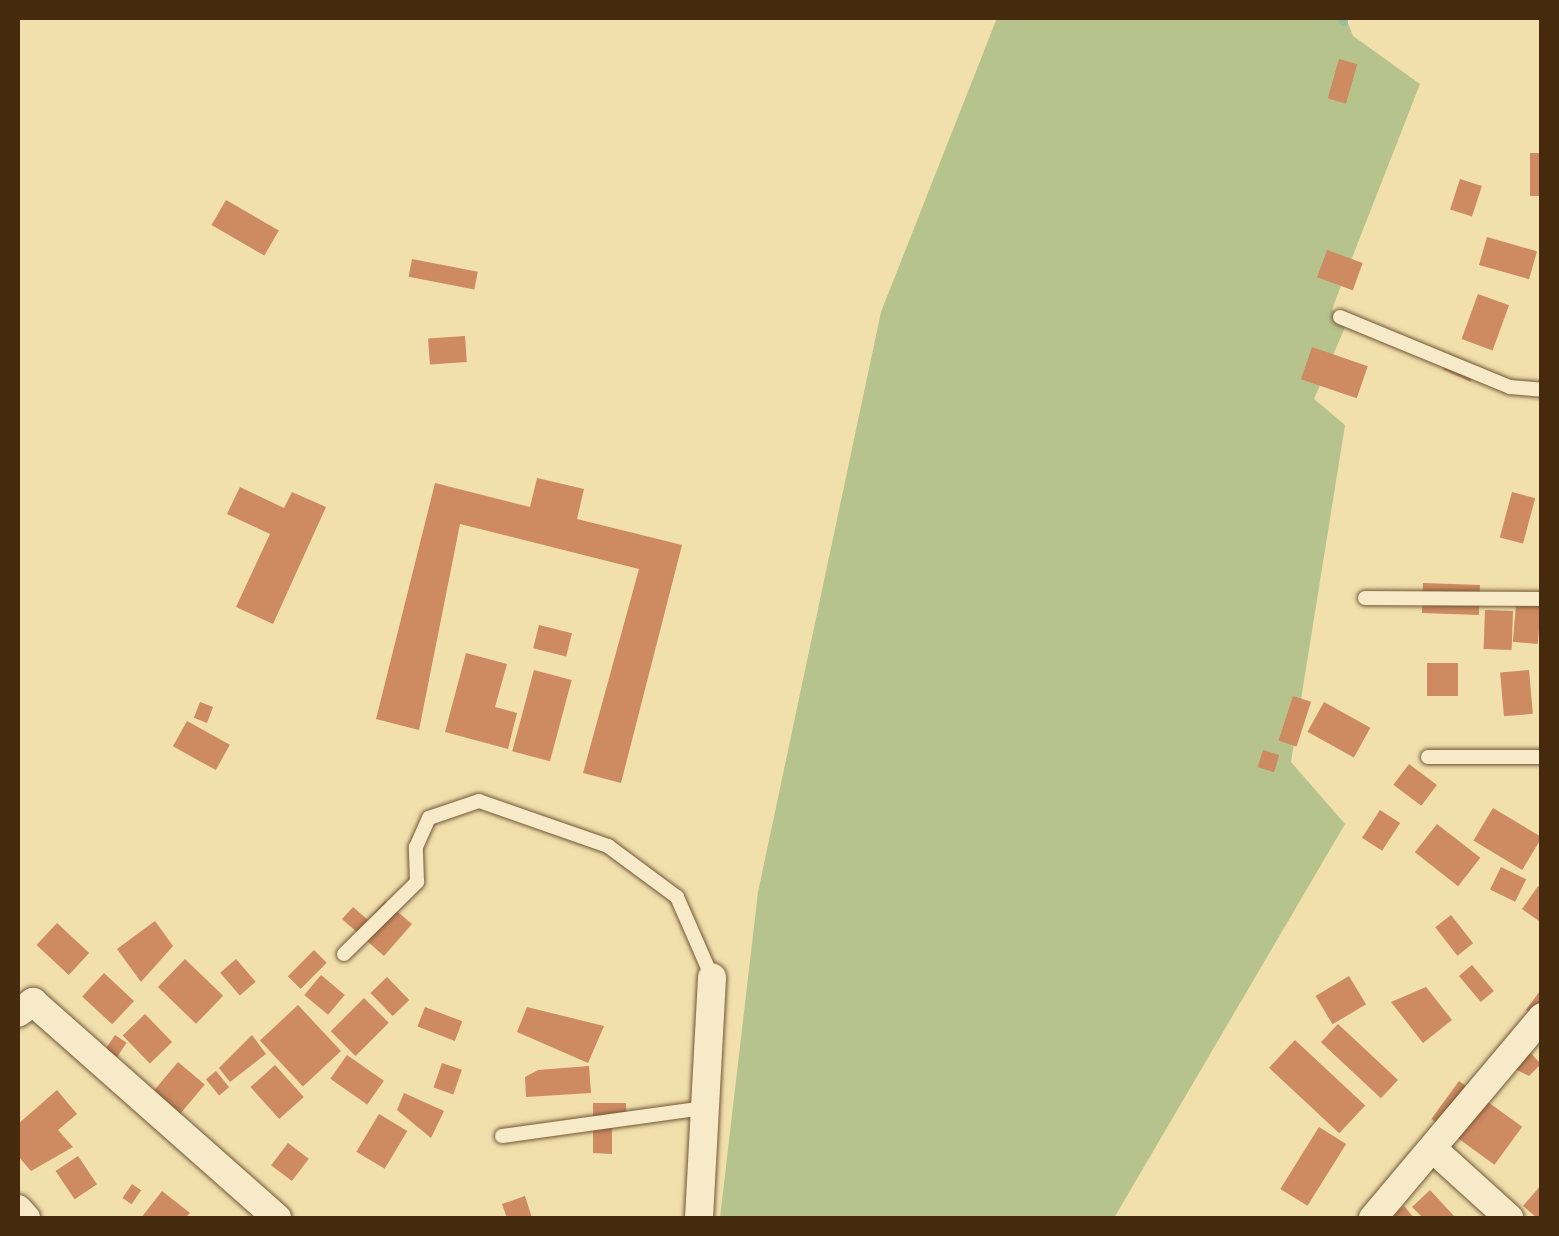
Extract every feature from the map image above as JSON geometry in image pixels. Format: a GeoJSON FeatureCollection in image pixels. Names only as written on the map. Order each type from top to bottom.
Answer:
{"type":"FeatureCollection","features":[{"type":"Feature","properties":{"kind":"street"},"geometry":{"type":"LineString","coordinates":[[699,1218],[712,978]]}},
{"type":"Feature","properties":{"kind":"street"},"geometry":{"type":"LineString","coordinates":[[18,1013],[33,1002],[278,1218]]}},
{"type":"Feature","properties":{"kind":"street"},"geometry":{"type":"LineString","coordinates":[[1373,1218],[1542,1017]]}},
{"type":"Feature","properties":{"kind":"street"},"geometry":{"type":"LineString","coordinates":[[1433,1148],[1509,1218]]}},
{"type":"Feature","properties":{"kind":"street"},"geometry":{"type":"LineString","coordinates":[[18,1209],[26,1218]]}},
{"type":"Feature","properties":{"kind":"lane"},"geometry":{"type":"LineString","coordinates":[[1340,317],[1510,387],[1542,390]]}},
{"type":"Feature","properties":{"kind":"lane"},"geometry":{"type":"LineString","coordinates":[[1365,598],[1542,598]]}},
{"type":"Feature","properties":{"kind":"lane"},"geometry":{"type":"LineString","coordinates":[[1428,757],[1542,757]]}},
{"type":"Feature","properties":{"kind":"lane"},"geometry":{"type":"LineString","coordinates":[[344,954],[417,882],[416,847],[429,818],[479,801],[608,846],[676,897],[712,978]]}},
{"type":"Feature","properties":{"kind":"lane"},"geometry":{"type":"LineString","coordinates":[[502,1136],[705,1108]]}},
{"type":"Feature","properties":{"kind":"green space"},"geometry":{"type":"Polygon","coordinates":[[[997,18],[1346,18],[1353,36],[1420,84],[1332,309],[1346,325],[1314,399],[1345,425],[1291,762],[1345,824],[1114,1218],[720,1218],[758,892],[881,312],[997,18]]]}},
{"type":"Feature","properties":{"kind":"building"},"geometry":{"type":"Polygon","coordinates":[[[1339,59],[1357,64],[1346,104],[1328,98],[1339,59]]]}},
{"type":"Feature","properties":{"kind":"building"},"geometry":{"type":"Polygon","coordinates":[[[1530,153],[1542,153],[1542,196],[1530,196],[1530,153]]]}},
{"type":"Feature","properties":{"kind":"building"},"geometry":{"type":"Polygon","coordinates":[[[1460,179],[1482,186],[1472,217],[1450,209],[1460,179]]]}},
{"type":"Feature","properties":{"kind":"building"},"geometry":{"type":"Polygon","coordinates":[[[226,200],[279,230],[264,256],[212,225],[226,200]]]}},
{"type":"Feature","properties":{"kind":"building"},"geometry":{"type":"Polygon","coordinates":[[[1487,237],[1537,251],[1529,279],[1479,265],[1487,237]]]}},
{"type":"Feature","properties":{"kind":"building"},"geometry":{"type":"Polygon","coordinates":[[[1327,250],[1363,263],[1353,290],[1317,277],[1327,250]]]}},
{"type":"Feature","properties":{"kind":"building"},"geometry":{"type":"Polygon","coordinates":[[[412,259],[478,272],[474,289],[409,277],[412,259]]]}},
{"type":"Feature","properties":{"kind":"building"},"geometry":{"type":"Polygon","coordinates":[[[1478,294],[1509,305],[1493,350],[1462,339],[1478,294]]]}},
{"type":"Feature","properties":{"kind":"building"},"geometry":{"type":"Polygon","coordinates":[[[465,336],[467,362],[430,365],[428,339],[465,336]]]}},
{"type":"Feature","properties":{"kind":"building"},"geometry":{"type":"Polygon","coordinates":[[[1312,347],[1368,366],[1357,398],[1301,379],[1312,347]]]}},
{"type":"Feature","properties":{"kind":"building"},"geometry":{"type":"Polygon","coordinates":[[[1450,354],[1477,366],[1470,382],[1443,370],[1450,354]]]}},
{"type":"Feature","properties":{"kind":"building"},"geometry":{"type":"Polygon","coordinates":[[[537,478],[584,489],[577,519],[682,545],[621,783],[583,773],[639,569],[460,524],[419,730],[376,719],[435,483],[530,507],[537,478]]]}},
{"type":"Feature","properties":{"kind":"building"},"geometry":{"type":"Polygon","coordinates":[[[240,487],[284,508],[292,492],[326,507],[273,624],[236,607],[270,534],[227,514],[240,487]]]}},
{"type":"Feature","properties":{"kind":"building"},"geometry":{"type":"Polygon","coordinates":[[[1512,492],[1535,498],[1523,544],[1500,537],[1512,492]]]}},
{"type":"Feature","properties":{"kind":"building"},"geometry":{"type":"Polygon","coordinates":[[[1423,583],[1480,585],[1479,615],[1422,613],[1423,583]]]}},
{"type":"Feature","properties":{"kind":"building"},"geometry":{"type":"Polygon","coordinates":[[[1517,594],[1542,596],[1538,644],[1513,642],[1517,594]]]}},
{"type":"Feature","properties":{"kind":"building"},"geometry":{"type":"Polygon","coordinates":[[[1485,610],[1513,611],[1512,650],[1484,649],[1485,610]]]}},
{"type":"Feature","properties":{"kind":"building"},"geometry":{"type":"Polygon","coordinates":[[[539,625],[572,633],[566,657],[533,648],[539,625]]]}},
{"type":"Feature","properties":{"kind":"building"},"geometry":{"type":"Polygon","coordinates":[[[466,653],[507,664],[495,707],[517,713],[508,749],[445,732],[466,653]]]}},
{"type":"Feature","properties":{"kind":"building"},"geometry":{"type":"Polygon","coordinates":[[[1427,663],[1458,663],[1458,696],[1427,696],[1427,663]]]}},
{"type":"Feature","properties":{"kind":"building"},"geometry":{"type":"Polygon","coordinates":[[[534,670],[572,680],[550,761],[512,751],[534,670]]]}},
{"type":"Feature","properties":{"kind":"building"},"geometry":{"type":"Polygon","coordinates":[[[1529,670],[1533,714],[1504,716],[1500,673],[1529,670]]]}},
{"type":"Feature","properties":{"kind":"building"},"geometry":{"type":"Polygon","coordinates":[[[1293,696],[1311,702],[1297,747],[1278,741],[1293,696]]]}},
{"type":"Feature","properties":{"kind":"building"},"geometry":{"type":"Polygon","coordinates":[[[200,702],[213,707],[207,723],[194,718],[200,702]]]}},
{"type":"Feature","properties":{"kind":"building"},"geometry":{"type":"Polygon","coordinates":[[[1324,702],[1370,728],[1354,757],[1308,732],[1324,702]]]}},
{"type":"Feature","properties":{"kind":"building"},"geometry":{"type":"Polygon","coordinates":[[[187,721],[230,745],[216,770],[173,746],[187,721]]]}},
{"type":"Feature","properties":{"kind":"building"},"geometry":{"type":"Polygon","coordinates":[[[1263,750],[1279,755],[1274,772],[1258,767],[1263,750]]]}},
{"type":"Feature","properties":{"kind":"building"},"geometry":{"type":"Polygon","coordinates":[[[1409,764],[1437,785],[1421,806],[1393,785],[1409,764]]]}},
{"type":"Feature","properties":{"kind":"building"},"geometry":{"type":"Polygon","coordinates":[[[1493,808],[1542,837],[1522,870],[1473,841],[1493,808]]]}},
{"type":"Feature","properties":{"kind":"building"},"geometry":{"type":"Polygon","coordinates":[[[1380,810],[1400,823],[1382,851],[1362,838],[1380,810]]]}},
{"type":"Feature","properties":{"kind":"building"},"geometry":{"type":"Polygon","coordinates":[[[1437,824],[1480,858],[1458,886],[1415,852],[1437,824]]]}},
{"type":"Feature","properties":{"kind":"building"},"geometry":{"type":"Polygon","coordinates":[[[1501,867],[1526,879],[1515,902],[1490,889],[1501,867]]]}},
{"type":"Feature","properties":{"kind":"building"},"geometry":{"type":"Polygon","coordinates":[[[1538,886],[1542,889],[1542,923],[1522,909],[1538,886]]]}},
{"type":"Feature","properties":{"kind":"building"},"geometry":{"type":"Polygon","coordinates":[[[385,901],[412,924],[384,956],[342,919],[353,907],[368,920],[385,901]]]}},
{"type":"Feature","properties":{"kind":"building"},"geometry":{"type":"Polygon","coordinates":[[[1451,915],[1473,943],[1457,956],[1435,927],[1451,915]]]}},
{"type":"Feature","properties":{"kind":"building"},"geometry":{"type":"Polygon","coordinates":[[[155,921],[173,946],[141,982],[117,949],[155,921]]]}},
{"type":"Feature","properties":{"kind":"building"},"geometry":{"type":"Polygon","coordinates":[[[57,923],[89,953],[69,975],[37,945],[57,923]]]}},
{"type":"Feature","properties":{"kind":"building"},"geometry":{"type":"Polygon","coordinates":[[[314,950],[327,963],[301,989],[288,976],[314,950]]]}},
{"type":"Feature","properties":{"kind":"building"},"geometry":{"type":"Polygon","coordinates":[[[185,959],[223,996],[196,1024],[158,987],[185,959]]]}},
{"type":"Feature","properties":{"kind":"building"},"geometry":{"type":"Polygon","coordinates":[[[236,959],[256,982],[240,995],[220,973],[236,959]]]}},
{"type":"Feature","properties":{"kind":"building"},"geometry":{"type":"Polygon","coordinates":[[[1472,965],[1494,991],[1481,1002],[1459,976],[1472,965]]]}},
{"type":"Feature","properties":{"kind":"building"},"geometry":{"type":"Polygon","coordinates":[[[104,973],[134,1001],[112,1024],[82,996],[104,973]]]}},
{"type":"Feature","properties":{"kind":"building"},"geometry":{"type":"Polygon","coordinates":[[[321,975],[345,995],[328,1015],[304,995],[321,975]]]}},
{"type":"Feature","properties":{"kind":"building"},"geometry":{"type":"Polygon","coordinates":[[[1349,976],[1366,1004],[1333,1024],[1316,996],[1349,976]]]}},
{"type":"Feature","properties":{"kind":"building"},"geometry":{"type":"Polygon","coordinates":[[[387,977],[409,1000],[393,1016],[370,993],[387,977]]]}},
{"type":"Feature","properties":{"kind":"building"},"geometry":{"type":"Polygon","coordinates":[[[1426,987],[1452,1020],[1423,1043],[1391,1002],[1426,987]]]}},
{"type":"Feature","properties":{"kind":"building"},"geometry":{"type":"Polygon","coordinates":[[[1542,988],[1542,1020],[1526,1010],[1542,988]]]}},
{"type":"Feature","properties":{"kind":"building"},"geometry":{"type":"Polygon","coordinates":[[[364,998],[389,1023],[356,1056],[331,1031],[364,998]]]}},
{"type":"Feature","properties":{"kind":"building"},"geometry":{"type":"Polygon","coordinates":[[[298,1005],[341,1051],[303,1087],[260,1040],[298,1005]]]}},
{"type":"Feature","properties":{"kind":"building"},"geometry":{"type":"Polygon","coordinates":[[[425,1007],[462,1021],[455,1041],[417,1027],[425,1007]]]}},
{"type":"Feature","properties":{"kind":"building"},"geometry":{"type":"Polygon","coordinates":[[[527,1007],[604,1026],[588,1063],[517,1032],[527,1007]]]}},
{"type":"Feature","properties":{"kind":"building"},"geometry":{"type":"Polygon","coordinates":[[[145,1014],[172,1042],[150,1064],[123,1036],[145,1014]]]}},
{"type":"Feature","properties":{"kind":"building"},"geometry":{"type":"Polygon","coordinates":[[[1338,1024],[1398,1080],[1381,1098],[1321,1042],[1338,1024]]]}},
{"type":"Feature","properties":{"kind":"building"},"geometry":{"type":"Polygon","coordinates":[[[115,1035],[127,1043],[117,1057],[105,1049],[115,1035]]]}},
{"type":"Feature","properties":{"kind":"building"},"geometry":{"type":"Polygon","coordinates":[[[252,1035],[266,1054],[230,1082],[219,1068],[252,1035]]]}},
{"type":"Feature","properties":{"kind":"building"},"geometry":{"type":"Polygon","coordinates":[[[1295,1040],[1365,1105],[1339,1133],[1269,1068],[1295,1040]]]}},
{"type":"Feature","properties":{"kind":"building"},"geometry":{"type":"Polygon","coordinates":[[[1521,1043],[1541,1064],[1529,1076],[1501,1062],[1521,1043]]]}},
{"type":"Feature","properties":{"kind":"building"},"geometry":{"type":"Polygon","coordinates":[[[347,1055],[384,1081],[367,1105],[330,1079],[347,1055]]]}},
{"type":"Feature","properties":{"kind":"building"},"geometry":{"type":"Polygon","coordinates":[[[178,1062],[205,1084],[173,1122],[147,1100],[178,1062]]]}},
{"type":"Feature","properties":{"kind":"building"},"geometry":{"type":"Polygon","coordinates":[[[442,1063],[462,1070],[453,1094],[434,1088],[442,1063]]]}},
{"type":"Feature","properties":{"kind":"building"},"geometry":{"type":"Polygon","coordinates":[[[275,1065],[304,1097],[279,1119],[250,1087],[275,1065]]]}},
{"type":"Feature","properties":{"kind":"building"},"geometry":{"type":"Polygon","coordinates":[[[589,1066],[591,1093],[526,1097],[525,1077],[538,1070],[589,1066]]]}},
{"type":"Feature","properties":{"kind":"building"},"geometry":{"type":"Polygon","coordinates":[[[216,1071],[229,1087],[219,1096],[206,1079],[216,1071]]]}},
{"type":"Feature","properties":{"kind":"building"},"geometry":{"type":"Polygon","coordinates":[[[1459,1081],[1522,1127],[1494,1165],[1431,1119],[1459,1081]]]}},
{"type":"Feature","properties":{"kind":"building"},"geometry":{"type":"Polygon","coordinates":[[[57,1090],[77,1114],[58,1130],[73,1147],[31,1171],[18,1156],[18,1124],[57,1090]]]}},
{"type":"Feature","properties":{"kind":"building"},"geometry":{"type":"Polygon","coordinates":[[[404,1093],[444,1111],[431,1138],[397,1110],[404,1093]]]}},
{"type":"Feature","properties":{"kind":"building"},"geometry":{"type":"Polygon","coordinates":[[[593,1103],[626,1103],[626,1123],[612,1123],[612,1154],[593,1153],[593,1103]]]}},
{"type":"Feature","properties":{"kind":"building"},"geometry":{"type":"Polygon","coordinates":[[[379,1114],[407,1131],[385,1169],[356,1152],[379,1114]]]}},
{"type":"Feature","properties":{"kind":"building"},"geometry":{"type":"Polygon","coordinates":[[[1319,1127],[1346,1144],[1307,1206],[1280,1189],[1319,1127]]]}},
{"type":"Feature","properties":{"kind":"building"},"geometry":{"type":"Polygon","coordinates":[[[288,1143],[309,1159],[292,1181],[271,1165],[288,1143]]]}},
{"type":"Feature","properties":{"kind":"building"},"geometry":{"type":"Polygon","coordinates":[[[78,1156],[97,1184],[75,1199],[56,1171],[78,1156]]]}},
{"type":"Feature","properties":{"kind":"building"},"geometry":{"type":"Polygon","coordinates":[[[132,1184],[141,1190],[132,1204],[122,1198],[132,1184]]]}},
{"type":"Feature","properties":{"kind":"building"},"geometry":{"type":"Polygon","coordinates":[[[1542,1184],[1542,1218],[1537,1218],[1523,1206],[1542,1184]]]}},
{"type":"Feature","properties":{"kind":"building"},"geometry":{"type":"Polygon","coordinates":[[[1430,1190],[1454,1216],[1423,1218],[1412,1207],[1430,1190]]]}},
{"type":"Feature","properties":{"kind":"building"},"geometry":{"type":"Polygon","coordinates":[[[162,1191],[190,1213],[185,1218],[141,1218],[162,1191]]]}},
{"type":"Feature","properties":{"kind":"building"},"geometry":{"type":"Polygon","coordinates":[[[525,1196],[532,1218],[507,1218],[502,1204],[525,1196]]]}},
{"type":"Feature","properties":{"kind":"building"},"geometry":{"type":"Polygon","coordinates":[[[1404,1206],[1414,1218],[1390,1218],[1404,1206]]]}}]}
